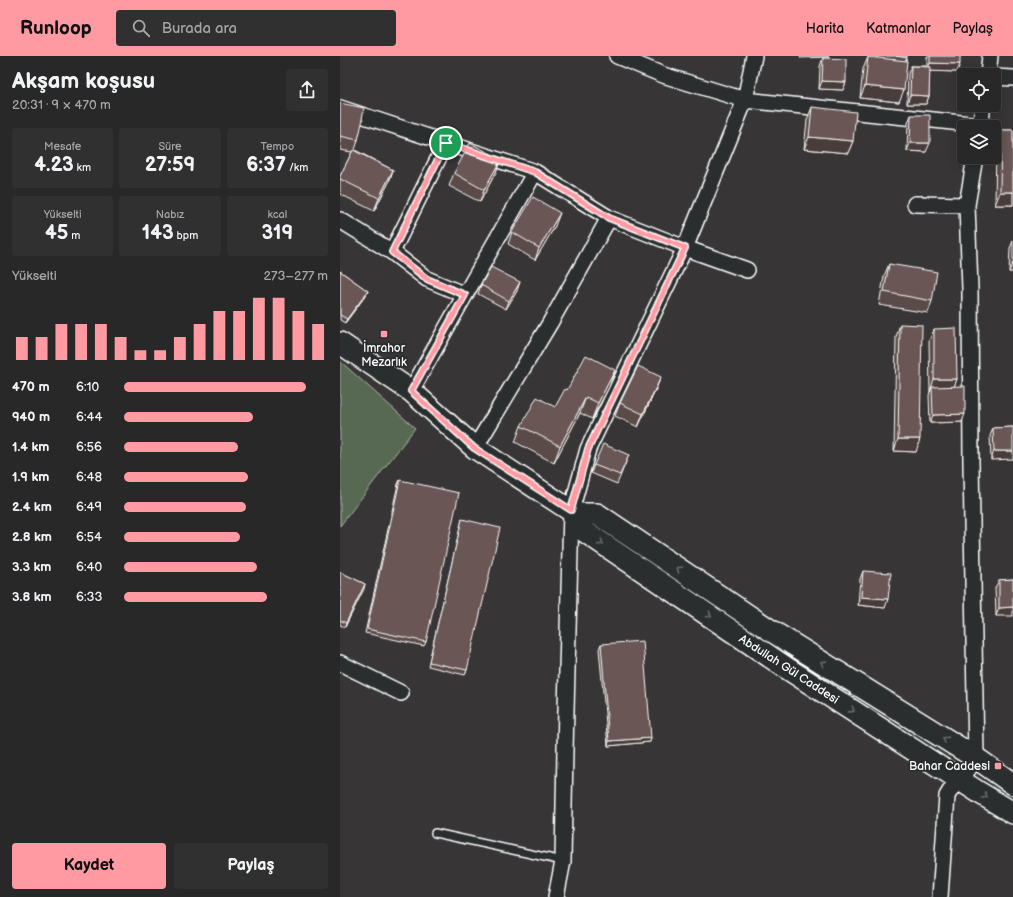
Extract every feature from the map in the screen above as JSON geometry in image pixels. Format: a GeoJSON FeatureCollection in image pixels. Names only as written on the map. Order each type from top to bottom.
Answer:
{"type":"FeatureCollection","features":[{"type":"Feature","properties":{"kind":"street"},"geometry":{"type":"LineString","coordinates":[[617,56],[663,75],[745,100],[957,123]]}},
{"type":"Feature","properties":{"kind":"street"},"geometry":{"type":"LineString","coordinates":[[556,897],[563,862],[565,750],[574,512],[588,449],[685,248],[745,100],[754,56]]}},
{"type":"Feature","properties":{"kind":"street"},"geometry":{"type":"LineString","coordinates":[[989,68],[990,56]]}},
{"type":"Feature","properties":{"kind":"street"},"geometry":{"type":"LineString","coordinates":[[1001,77],[1013,78]]}},
{"type":"Feature","properties":{"kind":"street"},"geometry":{"type":"LineString","coordinates":[[340,108],[535,172],[609,218],[685,248],[747,270]]}},
{"type":"Feature","properties":{"kind":"street"},"geometry":{"type":"LineString","coordinates":[[392,252],[446,143]]}},
{"type":"Feature","properties":{"kind":"street"},"geometry":{"type":"LineString","coordinates":[[940,897],[947,796],[961,780],[976,758],[970,289],[967,205],[974,164]]}},
{"type":"Feature","properties":{"kind":"street"},"geometry":{"type":"LineString","coordinates":[[411,391],[535,172]]}},
{"type":"Feature","properties":{"kind":"street"},"geometry":{"type":"LineString","coordinates":[[915,204],[967,205]]}},
{"type":"Feature","properties":{"kind":"street"},"geometry":{"type":"LineString","coordinates":[[474,448],[550,323],[609,218]]}},
{"type":"Feature","properties":{"kind":"street"},"geometry":{"type":"LineString","coordinates":[[340,220],[392,252],[427,279],[465,295]]}},
{"type":"Feature","properties":{"kind":"street"},"geometry":{"type":"LineString","coordinates":[[340,343],[411,391],[474,448],[574,512]]}},
{"type":"Feature","properties":{"kind":"street","name":"Abdullah Gül Caddesi"},"geometry":{"type":"LineString","coordinates":[[574,512],[597,514],[770,630],[976,758],[1013,784]]}},
{"type":"Feature","properties":{"kind":"street","name":"Abdullah Gül Caddesi"},"geometry":{"type":"LineString","coordinates":[[574,512],[584,531],[788,669],[1013,813]]}},
{"type":"Feature","properties":{"kind":"street"},"geometry":{"type":"LineString","coordinates":[[340,663],[401,692]]}},
{"type":"Feature","properties":{"kind":"lane"},"geometry":{"type":"LineString","coordinates":[[435,833],[563,862]]}},
{"type":"Feature","properties":{"kind":"green space"},"geometry":{"type":"Polygon","coordinates":[[[340,361],[415,428],[340,526],[340,361]]]}},
{"type":"Feature","properties":{"kind":"building"},"geometry":{"type":"Polygon","coordinates":[[[896,56],[907,56],[907,58],[896,56]]]}},
{"type":"Feature","properties":{"kind":"building"},"geometry":{"type":"Polygon","coordinates":[[[930,56],[960,56],[960,64],[930,63],[930,56]]]}},
{"type":"Feature","properties":{"kind":"building"},"geometry":{"type":"Polygon","coordinates":[[[868,57],[907,61],[904,90],[865,86],[868,57]]]}},
{"type":"Feature","properties":{"kind":"building"},"geometry":{"type":"Polygon","coordinates":[[[823,58],[846,59],[846,82],[822,81],[823,58]]]}},
{"type":"Feature","properties":{"kind":"building"},"geometry":{"type":"Polygon","coordinates":[[[911,66],[930,67],[929,96],[910,95],[911,66]]]}},
{"type":"Feature","properties":{"kind":"building"},"geometry":{"type":"Polygon","coordinates":[[[340,103],[364,108],[358,140],[340,136],[340,103]]]}},
{"type":"Feature","properties":{"kind":"building"},"geometry":{"type":"Polygon","coordinates":[[[812,107],[856,112],[853,141],[809,137],[812,107]]]}},
{"type":"Feature","properties":{"kind":"building"},"geometry":{"type":"Polygon","coordinates":[[[911,115],[930,115],[930,143],[910,143],[911,115]]]}},
{"type":"Feature","properties":{"kind":"building"},"geometry":{"type":"Polygon","coordinates":[[[1001,130],[1013,130],[1013,192],[1000,192],[1001,130]]]}},
{"type":"Feature","properties":{"kind":"building"},"geometry":{"type":"Polygon","coordinates":[[[470,143],[501,159],[484,190],[454,173],[470,143]]]}},
{"type":"Feature","properties":{"kind":"building"},"geometry":{"type":"Polygon","coordinates":[[[353,150],[393,170],[379,198],[340,179],[340,176],[353,150]]]}},
{"type":"Feature","properties":{"kind":"building"},"geometry":{"type":"Polygon","coordinates":[[[533,197],[560,213],[539,248],[512,232],[533,197]]]}},
{"type":"Feature","properties":{"kind":"building"},"geometry":{"type":"Polygon","coordinates":[[[889,264],[937,272],[932,301],[884,292],[889,264]]]}},
{"type":"Feature","properties":{"kind":"building"},"geometry":{"type":"Polygon","coordinates":[[[491,267],[520,282],[509,301],[481,285],[491,267]]]}},
{"type":"Feature","properties":{"kind":"building"},"geometry":{"type":"Polygon","coordinates":[[[340,271],[368,291],[347,319],[340,315],[340,271]]]}},
{"type":"Feature","properties":{"kind":"building"},"geometry":{"type":"Polygon","coordinates":[[[900,324],[922,325],[920,439],[898,439],[900,324]]]}},
{"type":"Feature","properties":{"kind":"building"},"geometry":{"type":"Polygon","coordinates":[[[956,328],[957,379],[934,379],[934,329],[956,328]]]}},
{"type":"Feature","properties":{"kind":"building"},"geometry":{"type":"Polygon","coordinates":[[[586,355],[615,370],[598,403],[586,397],[560,446],[521,426],[537,397],[555,407],[565,389],[567,390],[586,355]]]}},
{"type":"Feature","properties":{"kind":"building"},"geometry":{"type":"Polygon","coordinates":[[[638,366],[661,377],[643,414],[620,403],[638,366]]]}},
{"type":"Feature","properties":{"kind":"building"},"geometry":{"type":"Polygon","coordinates":[[[965,386],[965,414],[933,415],[932,387],[965,386]]]}},
{"type":"Feature","properties":{"kind":"building"},"geometry":{"type":"Polygon","coordinates":[[[1013,427],[1013,451],[994,451],[993,428],[1013,427]]]}},
{"type":"Feature","properties":{"kind":"building"},"geometry":{"type":"Polygon","coordinates":[[[603,444],[629,455],[620,475],[594,465],[603,444]]]}},
{"type":"Feature","properties":{"kind":"building"},"geometry":{"type":"Polygon","coordinates":[[[400,480],[459,493],[426,642],[367,629],[400,480]]]}},
{"type":"Feature","properties":{"kind":"building"},"geometry":{"type":"Polygon","coordinates":[[[462,519],[500,528],[467,670],[429,662],[462,519]]]}},
{"type":"Feature","properties":{"kind":"building"},"geometry":{"type":"Polygon","coordinates":[[[863,571],[891,573],[888,599],[861,597],[863,571]]]}},
{"type":"Feature","properties":{"kind":"building"},"geometry":{"type":"Polygon","coordinates":[[[340,572],[365,584],[346,623],[340,620],[340,572]]]}},
{"type":"Feature","properties":{"kind":"building"},"geometry":{"type":"Polygon","coordinates":[[[1013,579],[1013,607],[999,608],[999,580],[1013,579]]]}},
{"type":"Feature","properties":{"kind":"building"},"geometry":{"type":"Polygon","coordinates":[[[643,641],[651,738],[609,741],[601,644],[643,641]]]}},
{"type":"Feature","properties":{"kind":"place","name":"İmrahor Mezarlık"},"geometry":{"type":"Point","coordinates":[384,334]}},
{"type":"Feature","properties":{"kind":"place","name":"Bahar Caddesi"},"geometry":{"type":"Point","coordinates":[998,766]}},
{"type":"Feature","properties":{"kind":"route"},"geometry":{"type":"LineString","coordinates":[[446,143],[535,172],[609,218],[685,248],[588,449],[571,510],[474,448],[411,391],[465,295],[427,279],[392,252],[446,143]]}}]}
